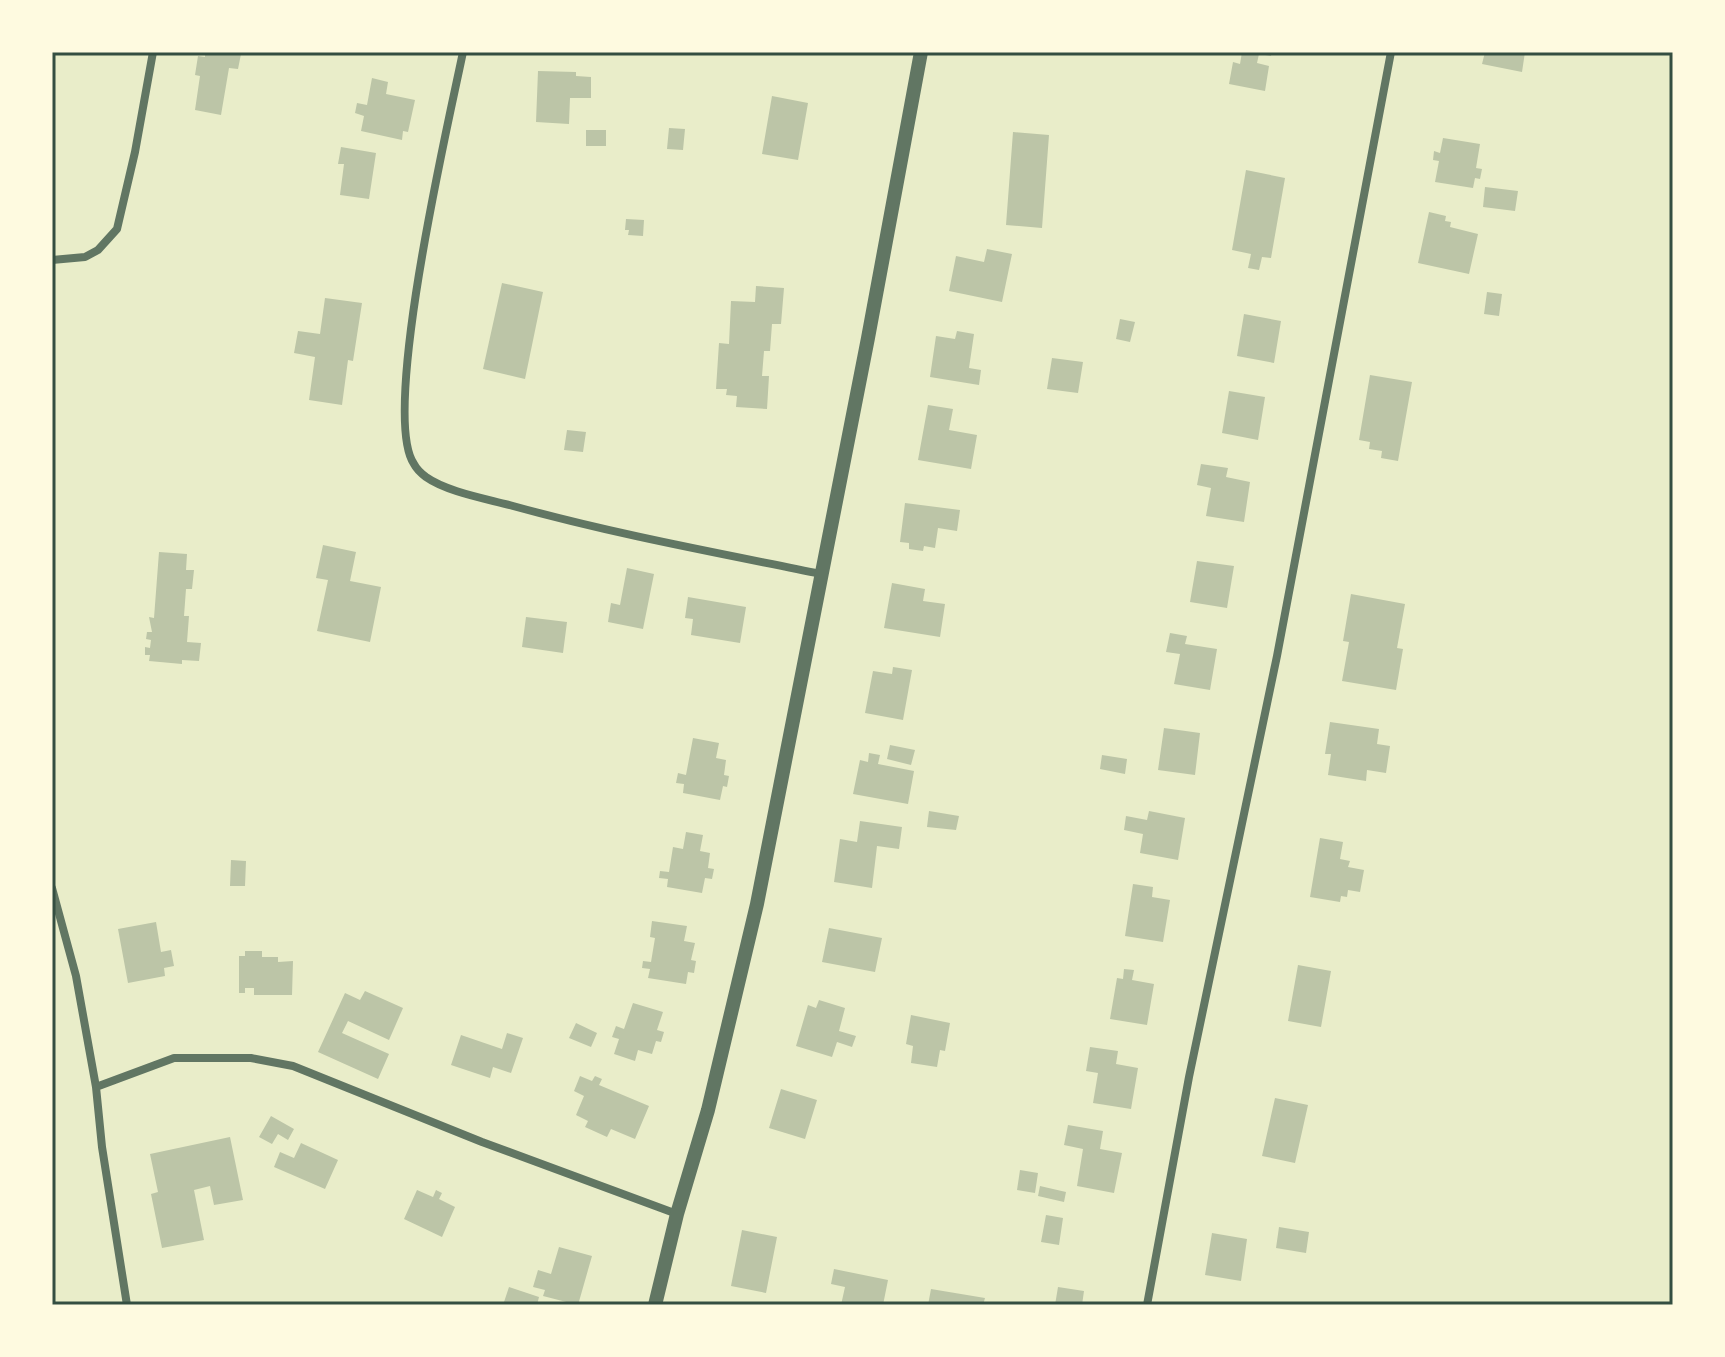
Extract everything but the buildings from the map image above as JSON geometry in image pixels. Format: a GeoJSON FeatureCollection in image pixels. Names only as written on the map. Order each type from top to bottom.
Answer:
{"type":"FeatureCollection","features":[{"type":"Feature","properties":{"kind":"street"},"geometry":{"type":"LineString","coordinates":[[52,260],[85,257],[108,241],[122,216],[153,52]]}},
{"type":"Feature","properties":{"kind":"street"},"geometry":{"type":"LineString","coordinates":[[463,52],[437,174],[404,378],[406,440],[412,463],[427,478],[453,488],[578,524],[821,574]]}},
{"type":"Feature","properties":{"kind":"street"},"geometry":{"type":"LineString","coordinates":[[655,1305],[677,1214],[708,1110],[757,904],[921,52]]}},
{"type":"Feature","properties":{"kind":"street"},"geometry":{"type":"LineString","coordinates":[[1147,1305],[1189,1077],[1277,656],[1391,52]]}},
{"type":"Feature","properties":{"kind":"street"},"geometry":{"type":"LineString","coordinates":[[52,888],[76,976],[96,1087],[102,1147],[127,1305]]}},
{"type":"Feature","properties":{"kind":"street"},"geometry":{"type":"LineString","coordinates":[[96,1087],[174,1058],[251,1058],[293,1066],[482,1142],[677,1214]]}}]}
